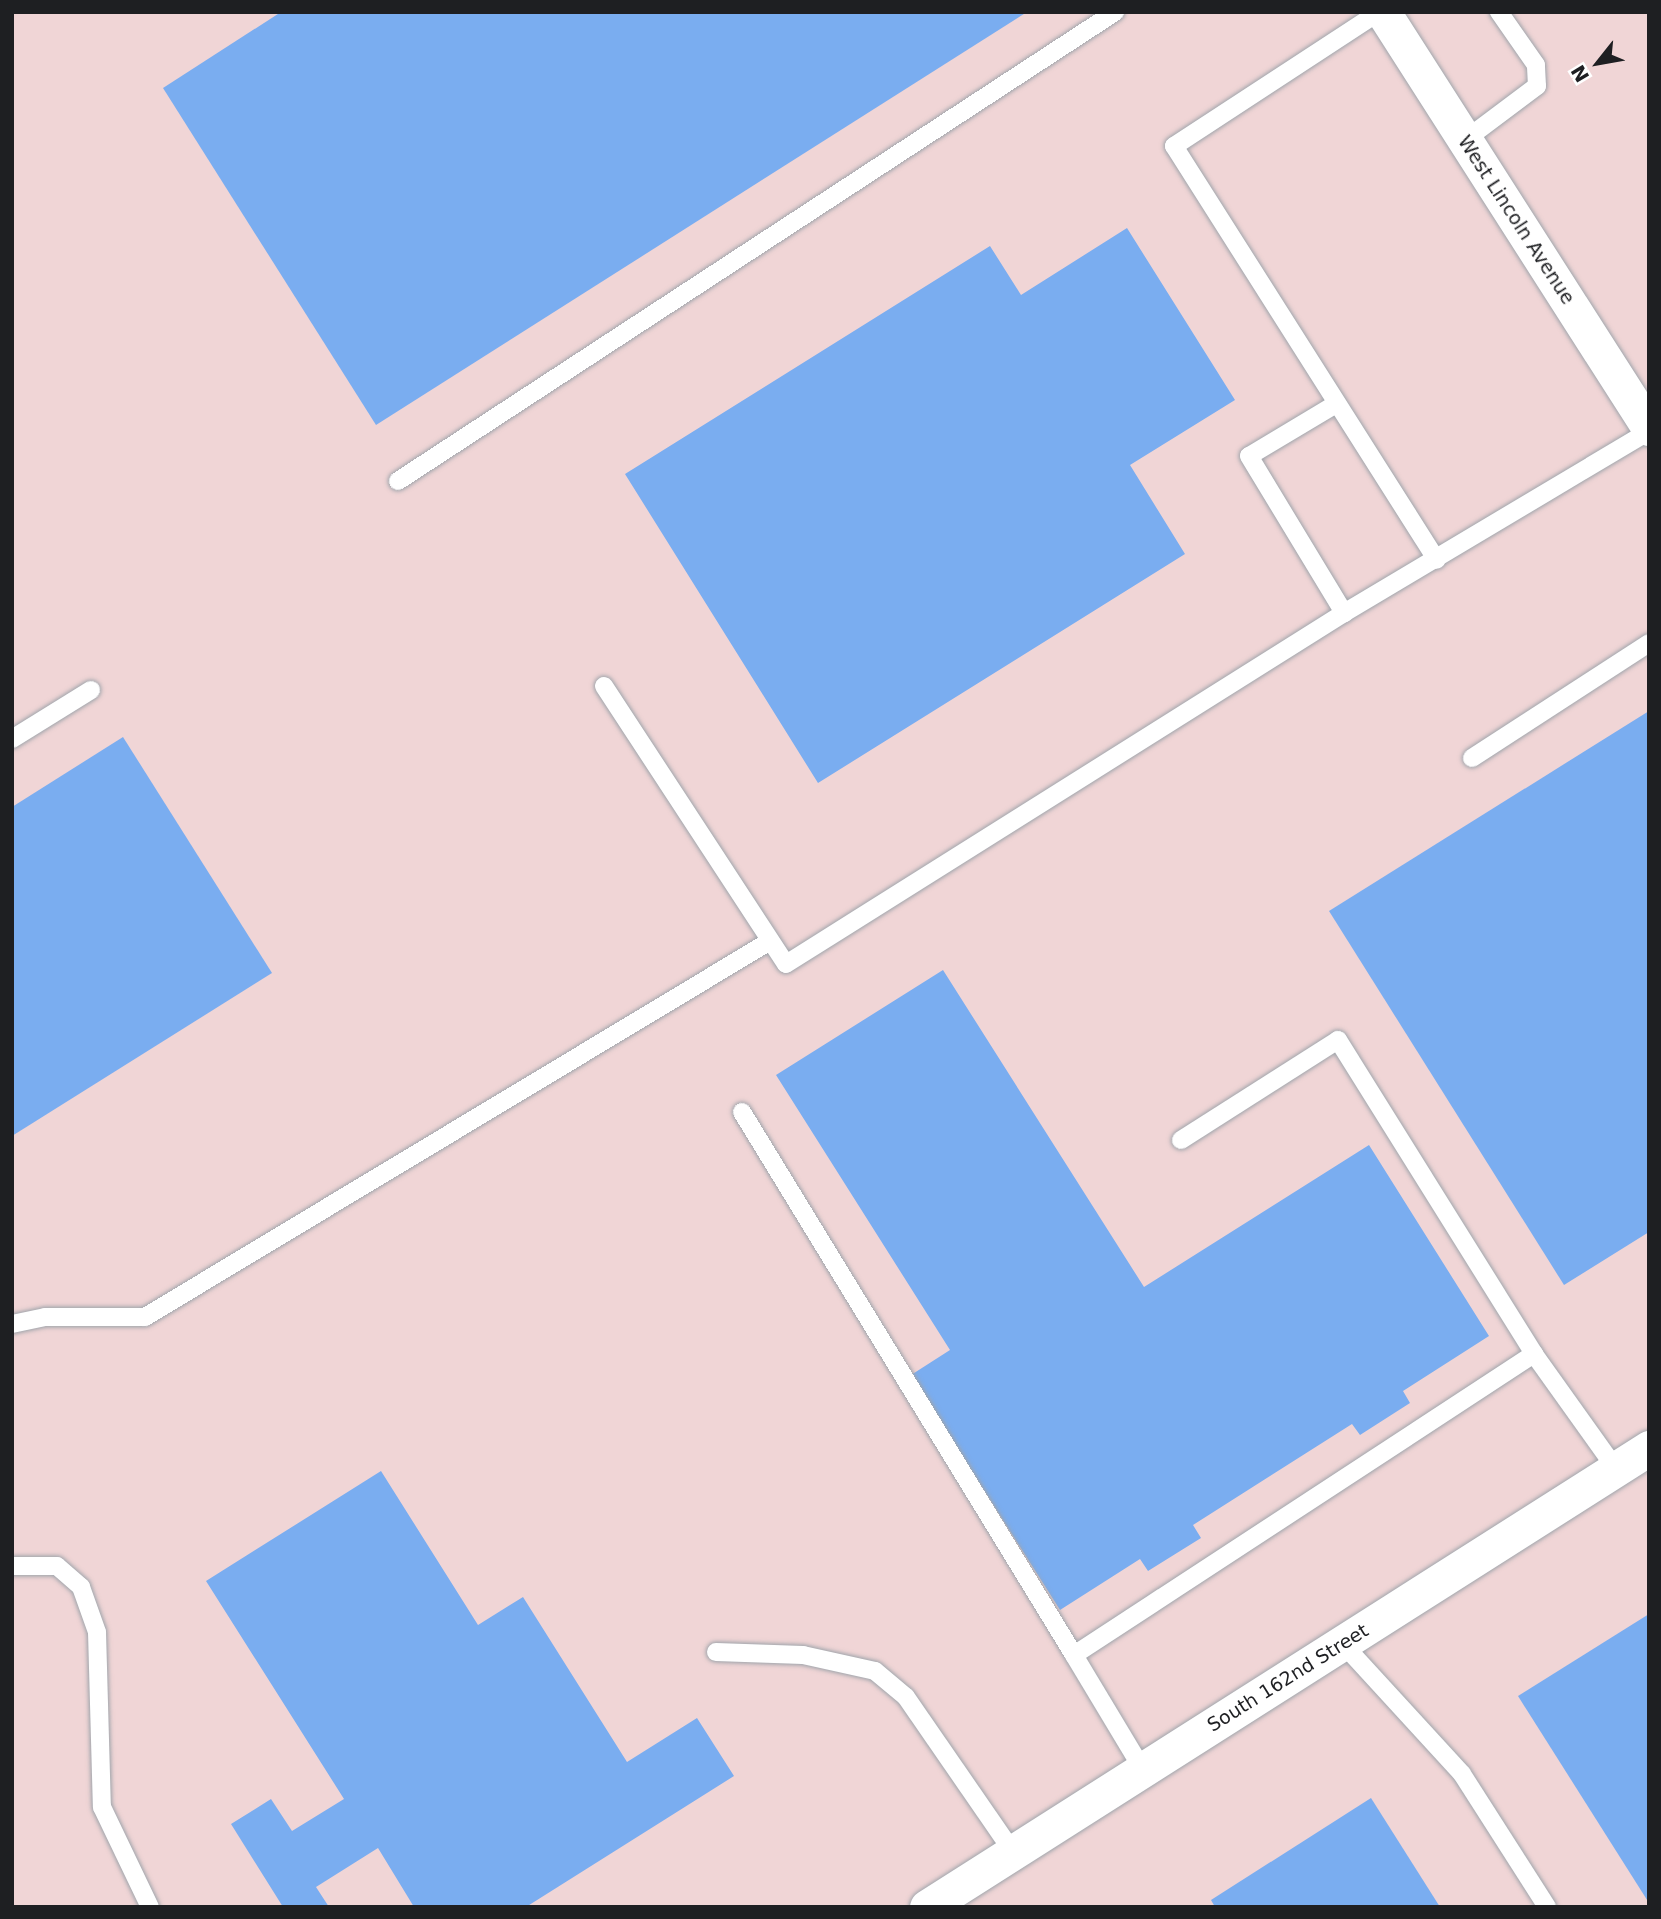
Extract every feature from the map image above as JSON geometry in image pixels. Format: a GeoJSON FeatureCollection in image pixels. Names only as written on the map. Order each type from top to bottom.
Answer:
{"type":"FeatureCollection","features":[{"type":"Feature","properties":{"kind":"street","name":"West Lincoln Avenue"},"geometry":{"type":"LineString","coordinates":[[1381,12],[1646,418]]}},
{"type":"Feature","properties":{"kind":"street","name":"South 162nd Street"},"geometry":{"type":"LineString","coordinates":[[927,1907],[1649,1448]]}},
{"type":"Feature","properties":{"kind":"lane"},"geometry":{"type":"LineString","coordinates":[[398,481],[1115,12]]}},
{"type":"Feature","properties":{"kind":"lane"},"geometry":{"type":"LineString","coordinates":[[1381,12],[1174,146],[1437,560]]}},
{"type":"Feature","properties":{"kind":"lane"},"geometry":{"type":"LineString","coordinates":[[1465,141],[1537,86],[1536,65],[1499,12]]}},
{"type":"Feature","properties":{"kind":"lane"},"geometry":{"type":"LineString","coordinates":[[1336,404],[1249,456],[1344,613]]}},
{"type":"Feature","properties":{"kind":"lane"},"geometry":{"type":"LineString","coordinates":[[604,686],[786,964],[1344,613],[1437,560],[1646,418]]}},
{"type":"Feature","properties":{"kind":"lane"},"geometry":{"type":"LineString","coordinates":[[1472,758],[1649,643]]}},
{"type":"Feature","properties":{"kind":"lane"},"geometry":{"type":"LineString","coordinates":[[12,740],[91,690]]}},
{"type":"Feature","properties":{"kind":"lane"},"geometry":{"type":"LineString","coordinates":[[12,1324],[45,1317],[145,1317],[770,941]]}},
{"type":"Feature","properties":{"kind":"lane"},"geometry":{"type":"LineString","coordinates":[[1181,1140],[1338,1040],[1534,1354],[1616,1469]]}},
{"type":"Feature","properties":{"kind":"lane"},"geometry":{"type":"LineString","coordinates":[[742,1112],[1143,1770]]}},
{"type":"Feature","properties":{"kind":"lane"},"geometry":{"type":"LineString","coordinates":[[1074,1655],[1534,1354]]}},
{"type":"Feature","properties":{"kind":"lane"},"geometry":{"type":"LineString","coordinates":[[12,1566],[57,1566],[81,1587],[97,1632],[102,1807],[149,1907]]}},
{"type":"Feature","properties":{"kind":"lane"},"geometry":{"type":"LineString","coordinates":[[1343,1644],[1462,1774],[1547,1907]]}},
{"type":"Feature","properties":{"kind":"lane"},"geometry":{"type":"LineString","coordinates":[[716,1652],[803,1655],[874,1671],[906,1698],[1013,1852]]}},
{"type":"Feature","properties":{"kind":"shaded area"},"geometry":{"type":"Polygon","coordinates":[[[12,12],[1649,12],[1649,1907],[12,1907],[12,12]]]}},
{"type":"Feature","properties":{"kind":"building"},"geometry":{"type":"Polygon","coordinates":[[[281,12],[1027,12],[376,425],[163,88],[281,12]]]}},
{"type":"Feature","properties":{"kind":"building"},"geometry":{"type":"Polygon","coordinates":[[[1127,228],[1235,400],[1130,465],[1185,554],[818,783],[625,474],[990,246],[1021,295],[1127,228]]]}},
{"type":"Feature","properties":{"kind":"building"},"geometry":{"type":"Polygon","coordinates":[[[1649,711],[1649,1232],[1564,1285],[1329,911],[1649,711]]]}},
{"type":"Feature","properties":{"kind":"building"},"geometry":{"type":"Polygon","coordinates":[[[123,737],[272,973],[12,1136],[12,807],[123,737]]]}},
{"type":"Feature","properties":{"kind":"building"},"geometry":{"type":"Polygon","coordinates":[[[943,970],[1144,1287],[1369,1145],[1489,1336],[1403,1391],[1410,1403],[1360,1435],[1352,1424],[1193,1525],[1201,1538],[1148,1571],[1140,1559],[1060,1610],[911,1375],[950,1350],[776,1075],[943,970]]]}},
{"type":"Feature","properties":{"kind":"building"},"geometry":{"type":"Polygon","coordinates":[[[381,1471],[478,1625],[523,1597],[627,1762],[697,1718],[734,1776],[526,1907],[414,1907],[378,1848],[316,1887],[329,1907],[283,1907],[231,1824],[271,1799],[292,1831],[344,1799],[206,1581],[381,1471]]]}},
{"type":"Feature","properties":{"kind":"building"},"geometry":{"type":"Polygon","coordinates":[[[1649,1614],[1649,1903],[1518,1696],[1649,1614]]]}},
{"type":"Feature","properties":{"kind":"building"},"geometry":{"type":"Polygon","coordinates":[[[1371,1798],[1440,1907],[1215,1907],[1211,1900],[1371,1798]]]}}]}
